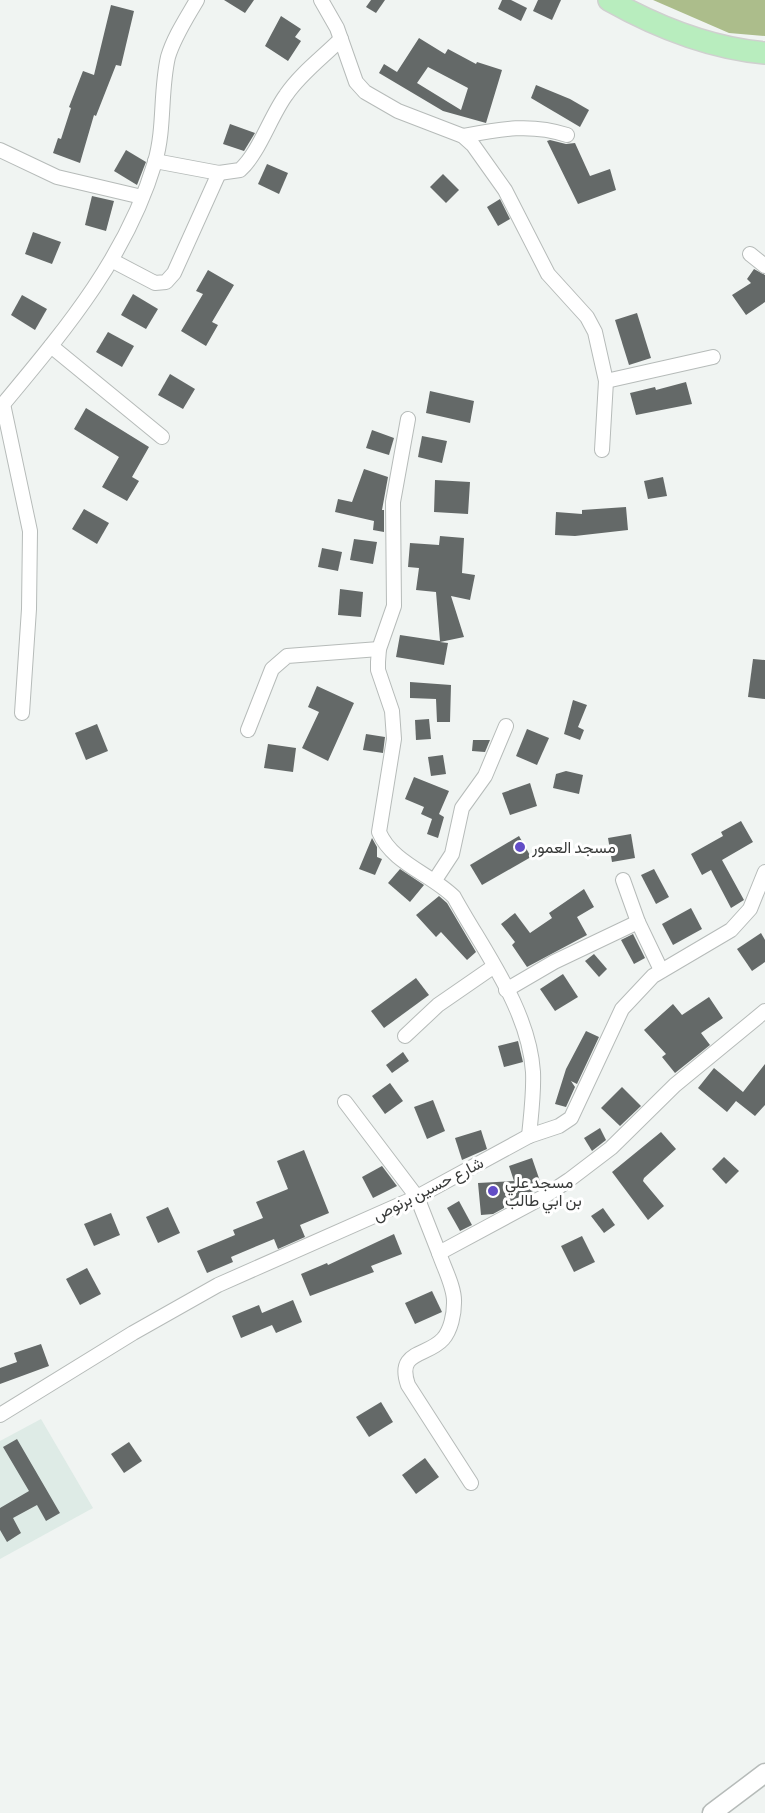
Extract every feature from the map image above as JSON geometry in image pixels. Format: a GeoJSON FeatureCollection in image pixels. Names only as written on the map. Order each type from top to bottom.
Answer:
{"type":"FeatureCollection","features":[{"type":"Feature","properties":{"kind":"main road"},"geometry":{"type":"LineString","coordinates":[[609,0],[684,34],[722,46],[765,53]]}},
{"type":"Feature","properties":{"kind":"main road"},"geometry":{"type":"LineString","coordinates":[[712,1813],[765,1773]]}},
{"type":"Feature","properties":{"kind":"street"},"geometry":{"type":"LineString","coordinates":[[22,713],[29,609],[30,531],[2,406],[78,314],[113,261],[155,161],[168,58],[176,37],[196,0]]}},
{"type":"Feature","properties":{"kind":"street"},"geometry":{"type":"LineString","coordinates":[[321,0],[341,39],[349,69],[356,82],[365,92],[398,111],[463,136],[473,145],[505,190],[548,274],[587,317],[595,332],[606,381],[602,450]]}},
{"type":"Feature","properties":{"kind":"street"},"geometry":{"type":"LineString","coordinates":[[155,161],[219,173],[240,170],[247,164],[288,93],[341,39]]}},
{"type":"Feature","properties":{"kind":"street"},"geometry":{"type":"LineString","coordinates":[[463,136],[524,127],[567,135]]}},
{"type":"Feature","properties":{"kind":"street"},"geometry":{"type":"LineString","coordinates":[[0,150],[57,177],[142,196]]}},
{"type":"Feature","properties":{"kind":"street"},"geometry":{"type":"LineString","coordinates":[[113,261],[155,283],[166,282],[174,273],[219,173]]}},
{"type":"Feature","properties":{"kind":"street"},"geometry":{"type":"LineString","coordinates":[[750,254],[765,266]]}},
{"type":"Feature","properties":{"kind":"street"},"geometry":{"type":"LineString","coordinates":[[51,346],[162,437]]}},
{"type":"Feature","properties":{"kind":"street"},"geometry":{"type":"LineString","coordinates":[[606,381],[713,357]]}},
{"type":"Feature","properties":{"kind":"street"},"geometry":{"type":"LineString","coordinates":[[408,419],[393,502],[394,606],[379,649],[378,670],[392,711],[394,739],[379,832],[394,853],[435,880],[454,897],[506,990],[527,1040],[533,1071],[529,1136]]}},
{"type":"Feature","properties":{"kind":"street"},"geometry":{"type":"LineString","coordinates":[[248,730],[272,669],[287,656],[379,649]]}},
{"type":"Feature","properties":{"kind":"street"},"geometry":{"type":"LineString","coordinates":[[435,880],[452,854],[462,808],[485,776],[506,726]]}},
{"type":"Feature","properties":{"kind":"street","name":"شارع حسين برنوص"},"geometry":{"type":"LineString","coordinates":[[0,1415],[133,1333],[218,1285],[417,1197],[529,1136],[559,1126],[571,1118],[622,1009],[661,970],[731,930],[750,909],[763,888],[765,872]]}},
{"type":"Feature","properties":{"kind":"street"},"geometry":{"type":"LineString","coordinates":[[623,880],[638,922],[661,970]]}},
{"type":"Feature","properties":{"kind":"street"},"geometry":{"type":"LineString","coordinates":[[506,990],[554,962],[638,922]]}},
{"type":"Feature","properties":{"kind":"street"},"geometry":{"type":"LineString","coordinates":[[405,1036],[438,1005],[493,967]]}},
{"type":"Feature","properties":{"kind":"street"},"geometry":{"type":"LineString","coordinates":[[439,1253],[545,1196],[569,1180],[611,1148],[675,1085],[765,1011]]}},
{"type":"Feature","properties":{"kind":"street"},"geometry":{"type":"LineString","coordinates":[[345,1102],[417,1197],[455,1300],[452,1320],[443,1339],[413,1356],[405,1365],[405,1376],[408,1385],[471,1483]]}},
{"type":"Feature","properties":{"kind":"street"},"geometry":{"type":"LineString","coordinates":[[726,1813],[740,1792]]}},
{"type":"Feature","properties":{"kind":"shaded area"},"geometry":{"type":"Polygon","coordinates":[[[41,1419],[93,1508],[0,1559],[0,1441],[41,1419]]]}},
{"type":"Feature","properties":{"kind":"green space"},"geometry":{"type":"Polygon","coordinates":[[[653,0],[765,0],[765,36],[729,33],[653,0]]]}},
{"type":"Feature","properties":{"kind":"building"},"geometry":{"type":"Polygon","coordinates":[[[224,0],[254,0],[245,13],[224,0]]]}},
{"type":"Feature","properties":{"kind":"building"},"geometry":{"type":"Polygon","coordinates":[[[371,0],[385,0],[376,13],[366,7],[371,0]]]}},
{"type":"Feature","properties":{"kind":"building"},"geometry":{"type":"Polygon","coordinates":[[[502,0],[511,0],[527,8],[521,21],[498,9],[502,0]]]}},
{"type":"Feature","properties":{"kind":"building"},"geometry":{"type":"Polygon","coordinates":[[[538,0],[561,0],[552,20],[533,11],[538,0]]]}},
{"type":"Feature","properties":{"kind":"building"},"geometry":{"type":"Polygon","coordinates":[[[111,5],[134,11],[121,66],[116,65],[96,116],[94,115],[80,163],[53,153],[58,138],[61,139],[71,108],[69,107],[83,71],[94,75],[111,5]]]}},
{"type":"Feature","properties":{"kind":"building"},"geometry":{"type":"Polygon","coordinates":[[[281,16],[301,29],[295,37],[301,41],[288,61],[265,46],[281,16]]]}},
{"type":"Feature","properties":{"kind":"building"},"geometry":{"type":"Polygon","coordinates":[[[419,38],[445,54],[448,49],[476,64],[477,62],[502,70],[486,123],[443,111],[379,73],[384,64],[397,72],[419,38]],[[428,67],[417,83],[461,110],[468,88],[428,67]]]}},
{"type":"Feature","properties":{"kind":"building"},"geometry":{"type":"Polygon","coordinates":[[[536,85],[570,99],[589,110],[580,127],[531,98],[536,85]]]}},
{"type":"Feature","properties":{"kind":"building"},"geometry":{"type":"Polygon","coordinates":[[[230,124],[255,133],[244,151],[223,144],[230,124]]]}},
{"type":"Feature","properties":{"kind":"building"},"geometry":{"type":"Polygon","coordinates":[[[547,141],[566,144],[575,143],[590,176],[610,169],[616,190],[578,204],[547,141]]]}},
{"type":"Feature","properties":{"kind":"building"},"geometry":{"type":"Polygon","coordinates":[[[126,150],[146,162],[137,185],[114,171],[126,150]]]}},
{"type":"Feature","properties":{"kind":"building"},"geometry":{"type":"Polygon","coordinates":[[[267,164],[288,173],[279,194],[258,184],[267,164]]]}},
{"type":"Feature","properties":{"kind":"building"},"geometry":{"type":"Polygon","coordinates":[[[443,174],[459,190],[446,203],[430,187],[443,174]]]}},
{"type":"Feature","properties":{"kind":"building"},"geometry":{"type":"Polygon","coordinates":[[[92,196],[114,201],[106,231],[85,225],[92,196]]]}},
{"type":"Feature","properties":{"kind":"building"},"geometry":{"type":"Polygon","coordinates":[[[500,199],[510,219],[498,226],[487,207],[500,199]]]}},
{"type":"Feature","properties":{"kind":"building"},"geometry":{"type":"Polygon","coordinates":[[[33,232],[61,242],[52,264],[25,254],[33,232]]]}},
{"type":"Feature","properties":{"kind":"building"},"geometry":{"type":"Polygon","coordinates":[[[754,269],[765,275],[765,302],[746,315],[732,295],[751,283],[747,279],[754,269]]]}},
{"type":"Feature","properties":{"kind":"building"},"geometry":{"type":"Polygon","coordinates":[[[208,270],[234,285],[212,322],[218,325],[206,346],[181,331],[203,294],[196,291],[208,270]]]}},
{"type":"Feature","properties":{"kind":"building"},"geometry":{"type":"Polygon","coordinates":[[[133,294],[158,309],[146,329],[121,315],[133,294]]]}},
{"type":"Feature","properties":{"kind":"building"},"geometry":{"type":"Polygon","coordinates":[[[22,295],[47,309],[35,330],[11,315],[22,295]]]}},
{"type":"Feature","properties":{"kind":"building"},"geometry":{"type":"Polygon","coordinates":[[[637,313],[651,358],[629,365],[615,320],[637,313]]]}},
{"type":"Feature","properties":{"kind":"building"},"geometry":{"type":"Polygon","coordinates":[[[108,332],[134,346],[122,367],[96,352],[108,332]]]}},
{"type":"Feature","properties":{"kind":"building"},"geometry":{"type":"Polygon","coordinates":[[[170,374],[195,389],[183,409],[158,395],[170,374]]]}},
{"type":"Feature","properties":{"kind":"building"},"geometry":{"type":"Polygon","coordinates":[[[686,382],[692,404],[636,415],[630,393],[655,387],[656,390],[686,382]]]}},
{"type":"Feature","properties":{"kind":"building"},"geometry":{"type":"Polygon","coordinates":[[[430,391],[474,401],[470,423],[426,413],[430,391]]]}},
{"type":"Feature","properties":{"kind":"building"},"geometry":{"type":"Polygon","coordinates":[[[86,408],[149,447],[132,477],[139,481],[127,501],[102,487],[119,457],[74,429],[86,408]]]}},
{"type":"Feature","properties":{"kind":"building"},"geometry":{"type":"Polygon","coordinates":[[[372,430],[394,438],[389,455],[366,448],[372,430]]]}},
{"type":"Feature","properties":{"kind":"building"},"geometry":{"type":"Polygon","coordinates":[[[422,436],[447,441],[442,463],[418,457],[422,436]]]}},
{"type":"Feature","properties":{"kind":"building"},"geometry":{"type":"Polygon","coordinates":[[[364,469],[388,477],[382,510],[384,510],[384,532],[373,530],[374,521],[335,512],[338,499],[352,502],[364,469]]]}},
{"type":"Feature","properties":{"kind":"building"},"geometry":{"type":"Polygon","coordinates":[[[663,477],[667,496],[648,499],[644,481],[663,477]]]}},
{"type":"Feature","properties":{"kind":"building"},"geometry":{"type":"Polygon","coordinates":[[[435,480],[470,482],[468,514],[434,512],[435,480]]]}},
{"type":"Feature","properties":{"kind":"building"},"geometry":{"type":"Polygon","coordinates":[[[626,507],[628,530],[575,536],[555,535],[556,512],[582,514],[582,510],[626,507]]]}},
{"type":"Feature","properties":{"kind":"building"},"geometry":{"type":"Polygon","coordinates":[[[84,509],[109,523],[97,544],[72,529],[84,509]]]}},
{"type":"Feature","properties":{"kind":"building"},"geometry":{"type":"Polygon","coordinates":[[[440,536],[464,538],[462,573],[475,575],[470,600],[451,596],[464,637],[440,642],[448,643],[444,665],[396,657],[400,635],[440,641],[436,592],[416,590],[419,568],[408,567],[410,543],[439,545],[440,536]]]}},
{"type":"Feature","properties":{"kind":"building"},"geometry":{"type":"Polygon","coordinates":[[[354,539],[377,542],[373,564],[350,560],[354,539]]]}},
{"type":"Feature","properties":{"kind":"building"},"geometry":{"type":"Polygon","coordinates":[[[322,548],[342,552],[338,571],[318,567],[322,548]]]}},
{"type":"Feature","properties":{"kind":"building"},"geometry":{"type":"Polygon","coordinates":[[[340,589],[363,592],[361,617],[338,615],[340,589]]]}},
{"type":"Feature","properties":{"kind":"building"},"geometry":{"type":"Polygon","coordinates":[[[753,659],[765,660],[765,699],[748,697],[753,659]]]}},
{"type":"Feature","properties":{"kind":"building"},"geometry":{"type":"Polygon","coordinates":[[[410,682],[451,685],[450,722],[437,722],[436,699],[410,698],[410,682]]]}},
{"type":"Feature","properties":{"kind":"building"},"geometry":{"type":"Polygon","coordinates":[[[317,686],[354,703],[328,761],[302,748],[319,712],[308,707],[317,686]]]}},
{"type":"Feature","properties":{"kind":"building"},"geometry":{"type":"Polygon","coordinates":[[[573,700],[587,705],[578,727],[584,730],[580,740],[564,734],[573,700]]]}},
{"type":"Feature","properties":{"kind":"building"},"geometry":{"type":"Polygon","coordinates":[[[429,719],[431,739],[416,740],[415,720],[429,719]]]}},
{"type":"Feature","properties":{"kind":"building"},"geometry":{"type":"Polygon","coordinates":[[[97,724],[108,751],[86,760],[75,733],[97,724]]]}},
{"type":"Feature","properties":{"kind":"building"},"geometry":{"type":"Polygon","coordinates":[[[527,729],[549,738],[537,765],[516,756],[527,729]]]}},
{"type":"Feature","properties":{"kind":"building"},"geometry":{"type":"Polygon","coordinates":[[[366,734],[385,737],[383,753],[363,750],[366,734]]]}},
{"type":"Feature","properties":{"kind":"building"},"geometry":{"type":"Polygon","coordinates":[[[473,740],[490,740],[485,752],[472,751],[473,740]]]}},
{"type":"Feature","properties":{"kind":"building"},"geometry":{"type":"Polygon","coordinates":[[[268,744],[296,748],[293,772],[264,768],[268,744]]]}},
{"type":"Feature","properties":{"kind":"building"},"geometry":{"type":"Polygon","coordinates":[[[443,755],[446,774],[431,776],[428,757],[443,755]]]}},
{"type":"Feature","properties":{"kind":"building"},"geometry":{"type":"Polygon","coordinates":[[[566,771],[583,775],[579,794],[553,788],[556,774],[566,771]]]}},
{"type":"Feature","properties":{"kind":"building"},"geometry":{"type":"Polygon","coordinates":[[[414,777],[449,791],[439,814],[444,817],[438,838],[427,834],[432,819],[421,814],[424,807],[405,799],[414,777]]]}},
{"type":"Feature","properties":{"kind":"building"},"geometry":{"type":"Polygon","coordinates":[[[530,783],[537,806],[510,815],[502,793],[530,783]]]}},
{"type":"Feature","properties":{"kind":"building"},"geometry":{"type":"Polygon","coordinates":[[[741,821],[753,842],[722,860],[744,900],[731,908],[711,870],[702,875],[691,854],[723,836],[721,832],[741,821]]]}},
{"type":"Feature","properties":{"kind":"building"},"geometry":{"type":"Polygon","coordinates":[[[631,834],[635,858],[612,862],[608,838],[631,834]]]}},
{"type":"Feature","properties":{"kind":"building"},"geometry":{"type":"Polygon","coordinates":[[[519,836],[531,857],[482,885],[470,865],[519,836]]]}},
{"type":"Feature","properties":{"kind":"building"},"geometry":{"type":"Polygon","coordinates":[[[372,838],[377,847],[377,857],[382,859],[375,875],[359,869],[372,838]]]}},
{"type":"Feature","properties":{"kind":"building"},"geometry":{"type":"Polygon","coordinates":[[[400,869],[424,885],[410,902],[388,883],[400,869]]]}},
{"type":"Feature","properties":{"kind":"building"},"geometry":{"type":"Polygon","coordinates":[[[654,869],[669,897],[656,904],[641,875],[654,869]]]}},
{"type":"Feature","properties":{"kind":"building"},"geometry":{"type":"Polygon","coordinates":[[[584,889],[594,907],[577,917],[587,935],[527,967],[512,945],[515,942],[501,924],[515,913],[530,933],[552,918],[549,913],[584,889]]]}},
{"type":"Feature","properties":{"kind":"building"},"geometry":{"type":"Polygon","coordinates":[[[439,896],[447,903],[476,952],[467,960],[441,932],[436,937],[416,915],[439,896]]]}},
{"type":"Feature","properties":{"kind":"building"},"geometry":{"type":"Polygon","coordinates":[[[691,908],[702,929],[673,945],[662,924],[691,908]]]}},
{"type":"Feature","properties":{"kind":"building"},"geometry":{"type":"Polygon","coordinates":[[[761,933],[765,940],[765,962],[752,971],[737,949],[761,933]]]}},
{"type":"Feature","properties":{"kind":"building"},"geometry":{"type":"Polygon","coordinates":[[[633,934],[645,958],[634,964],[621,940],[633,934]]]}},
{"type":"Feature","properties":{"kind":"building"},"geometry":{"type":"Polygon","coordinates":[[[594,954],[607,969],[599,977],[585,961],[594,954]]]}},
{"type":"Feature","properties":{"kind":"building"},"geometry":{"type":"Polygon","coordinates":[[[563,974],[578,997],[555,1011],[540,989],[563,974]]]}},
{"type":"Feature","properties":{"kind":"building"},"geometry":{"type":"Polygon","coordinates":[[[416,978],[429,995],[384,1028],[371,1011],[416,978]]]}},
{"type":"Feature","properties":{"kind":"building"},"geometry":{"type":"Polygon","coordinates":[[[709,997],[723,1018],[701,1033],[710,1045],[675,1073],[662,1057],[666,1054],[644,1030],[673,1004],[682,1015],[709,997]]]}},
{"type":"Feature","properties":{"kind":"building"},"geometry":{"type":"Polygon","coordinates":[[[586,1031],[599,1037],[577,1084],[571,1081],[575,1087],[566,1107],[555,1104],[566,1069],[586,1031]]]}},
{"type":"Feature","properties":{"kind":"building"},"geometry":{"type":"Polygon","coordinates":[[[518,1041],[523,1062],[504,1067],[498,1046],[518,1041]]]}},
{"type":"Feature","properties":{"kind":"building"},"geometry":{"type":"Polygon","coordinates":[[[403,1052],[409,1061],[392,1073],[386,1065],[403,1052]]]}},
{"type":"Feature","properties":{"kind":"building"},"geometry":{"type":"Polygon","coordinates":[[[765,1064],[765,1105],[755,1116],[736,1101],[727,1112],[698,1088],[714,1068],[743,1092],[765,1064]]]}},
{"type":"Feature","properties":{"kind":"building"},"geometry":{"type":"Polygon","coordinates":[[[390,1083],[403,1101],[385,1114],[372,1096],[390,1083]]]}},
{"type":"Feature","properties":{"kind":"building"},"geometry":{"type":"Polygon","coordinates":[[[622,1087],[641,1106],[620,1126],[601,1108],[622,1087]]]}},
{"type":"Feature","properties":{"kind":"building"},"geometry":{"type":"Polygon","coordinates":[[[433,1100],[445,1131],[427,1139],[414,1107],[433,1100]]]}},
{"type":"Feature","properties":{"kind":"building"},"geometry":{"type":"Polygon","coordinates":[[[600,1128],[606,1140],[592,1151],[584,1138],[600,1128]]]}},
{"type":"Feature","properties":{"kind":"building"},"geometry":{"type":"Polygon","coordinates":[[[481,1130],[487,1149],[462,1160],[455,1138],[481,1130]]]}},
{"type":"Feature","properties":{"kind":"building"},"geometry":{"type":"Polygon","coordinates":[[[661,1132],[676,1149],[644,1178],[643,1181],[664,1206],[648,1220],[612,1172],[661,1132]]]}},
{"type":"Feature","properties":{"kind":"building"},"geometry":{"type":"Polygon","coordinates":[[[304,1150],[329,1213],[300,1225],[305,1237],[278,1249],[274,1239],[231,1257],[233,1262],[207,1273],[197,1251],[235,1235],[233,1230],[263,1218],[256,1202],[288,1189],[277,1161],[304,1150]]]}},
{"type":"Feature","properties":{"kind":"building"},"geometry":{"type":"Polygon","coordinates":[[[724,1157],[739,1171],[726,1184],[712,1169],[724,1157]]]}},
{"type":"Feature","properties":{"kind":"building"},"geometry":{"type":"Polygon","coordinates":[[[532,1158],[542,1187],[504,1204],[504,1208],[493,1214],[481,1215],[478,1183],[514,1181],[509,1166],[532,1158]]]}},
{"type":"Feature","properties":{"kind":"building"},"geometry":{"type":"Polygon","coordinates":[[[382,1166],[397,1186],[373,1198],[362,1177],[382,1166]]]}},
{"type":"Feature","properties":{"kind":"building"},"geometry":{"type":"Polygon","coordinates":[[[459,1201],[472,1225],[460,1231],[447,1208],[459,1201]]]}},
{"type":"Feature","properties":{"kind":"building"},"geometry":{"type":"Polygon","coordinates":[[[168,1207],[180,1233],[158,1243],[146,1217],[168,1207]]]}},
{"type":"Feature","properties":{"kind":"building"},"geometry":{"type":"Polygon","coordinates":[[[603,1208],[615,1225],[604,1233],[591,1216],[603,1208]]]}},
{"type":"Feature","properties":{"kind":"building"},"geometry":{"type":"Polygon","coordinates":[[[111,1213],[120,1235],[94,1246],[84,1224],[111,1213]]]}},
{"type":"Feature","properties":{"kind":"building"},"geometry":{"type":"Polygon","coordinates":[[[394,1234],[402,1254],[371,1266],[374,1272],[310,1296],[301,1274],[327,1263],[328,1265],[394,1234]]]}},
{"type":"Feature","properties":{"kind":"building"},"geometry":{"type":"Polygon","coordinates":[[[582,1236],[595,1262],[574,1272],[561,1246],[582,1236]]]}},
{"type":"Feature","properties":{"kind":"building"},"geometry":{"type":"Polygon","coordinates":[[[87,1268],[101,1294],[80,1305],[66,1279],[87,1268]]]}},
{"type":"Feature","properties":{"kind":"building"},"geometry":{"type":"Polygon","coordinates":[[[432,1291],[442,1312],[415,1324],[405,1303],[432,1291]]]}},
{"type":"Feature","properties":{"kind":"building"},"geometry":{"type":"Polygon","coordinates":[[[293,1300],[302,1322],[276,1333],[272,1325],[241,1338],[232,1316],[259,1305],[262,1313],[293,1300]]]}},
{"type":"Feature","properties":{"kind":"building"},"geometry":{"type":"Polygon","coordinates":[[[41,1344],[49,1366],[0,1384],[0,1368],[17,1362],[14,1353],[41,1344]]]}},
{"type":"Feature","properties":{"kind":"building"},"geometry":{"type":"Polygon","coordinates":[[[381,1402],[393,1422],[369,1437],[356,1417],[381,1402]]]}},
{"type":"Feature","properties":{"kind":"building"},"geometry":{"type":"Polygon","coordinates":[[[17,1439],[60,1513],[46,1521],[37,1505],[13,1518],[21,1533],[7,1542],[0,1530],[0,1508],[29,1491],[3,1447],[17,1439]]]}},
{"type":"Feature","properties":{"kind":"building"},"geometry":{"type":"Polygon","coordinates":[[[129,1442],[142,1461],[124,1473],[111,1454],[129,1442]]]}},
{"type":"Feature","properties":{"kind":"building"},"geometry":{"type":"Polygon","coordinates":[[[425,1458],[439,1477],[416,1494],[402,1475],[425,1458]]]}},
{"type":"Feature","properties":{"kind":"place","name":"مسجد العمور"},"geometry":{"type":"Point","coordinates":[520,847]}},
{"type":"Feature","properties":{"kind":"place","name":"مسجد علي بن ابي طالب"},"geometry":{"type":"Point","coordinates":[493,1191]}}]}
